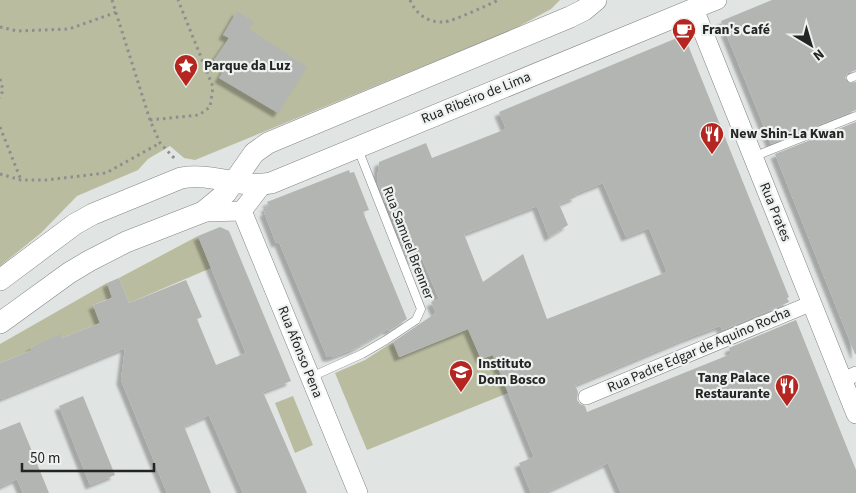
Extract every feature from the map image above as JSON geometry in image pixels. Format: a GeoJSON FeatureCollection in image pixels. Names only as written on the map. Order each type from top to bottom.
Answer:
{"type":"FeatureCollection","features":[{"type":"Feature","properties":{"kind":"main road"},"geometry":{"type":"LineString","coordinates":[[0,323],[69,273],[89,261],[126,242],[203,212],[226,193],[254,153],[268,143],[570,17],[584,10],[596,0]]}},
{"type":"Feature","properties":{"kind":"main road","name":"Rua Ribeiro de Lima"},"geometry":{"type":"LineString","coordinates":[[0,280],[75,224],[92,214],[181,178],[193,176],[247,184],[262,184],[282,179],[688,3]]}},
{"type":"Feature","properties":{"kind":"street","name":"Rua Ribeiro de Lima"},"geometry":{"type":"LineString","coordinates":[[688,3],[717,0]]}},
{"type":"Feature","properties":{"kind":"street","name":"Rua Prates"},"geometry":{"type":"LineString","coordinates":[[688,3],[753,156],[812,303],[849,377],[856,414]]}},
{"type":"Feature","properties":{"kind":"street"},"geometry":{"type":"LineString","coordinates":[[203,212],[242,211],[262,184]]}},
{"type":"Feature","properties":{"kind":"street","name":"Rua Afonso Pena"},"geometry":{"type":"LineString","coordinates":[[242,211],[358,493]]}},
{"type":"Feature","properties":{"kind":"street","name":"Rua Padre Edgar de Aquino Rocha"},"geometry":{"type":"LineString","coordinates":[[586,397],[812,303]]}},
{"type":"Feature","properties":{"kind":"lane"},"geometry":{"type":"LineString","coordinates":[[753,156],[856,116]]}},
{"type":"Feature","properties":{"kind":"lane","name":"Rua Samuel Brenner"},"geometry":{"type":"LineString","coordinates":[[310,377],[362,354],[386,340],[416,320],[420,309],[357,147]]}},
{"type":"Feature","properties":{"kind":"path"},"geometry":{"type":"LineString","coordinates":[[112,0],[150,120],[160,143],[193,176]]}},
{"type":"Feature","properties":{"kind":"path"},"geometry":{"type":"LineString","coordinates":[[150,120],[199,115],[210,107],[213,87],[178,0]]}},
{"type":"Feature","properties":{"kind":"path"},"geometry":{"type":"LineString","coordinates":[[410,0],[414,9],[427,20],[445,22],[499,0]]}},
{"type":"Feature","properties":{"kind":"path"},"geometry":{"type":"LineString","coordinates":[[0,27],[17,30],[69,29],[117,12]]}},
{"type":"Feature","properties":{"kind":"path"},"geometry":{"type":"LineString","coordinates":[[0,79],[3,90],[0,98]]}},
{"type":"Feature","properties":{"kind":"path"},"geometry":{"type":"LineString","coordinates":[[0,127],[21,180]]}},
{"type":"Feature","properties":{"kind":"path"},"geometry":{"type":"LineString","coordinates":[[0,174],[21,180],[46,180],[106,173],[160,143]]}},
{"type":"Feature","properties":{"kind":"green space","name":"Parque da Luz"},"geometry":{"type":"Polygon","coordinates":[[[0,0],[560,0],[551,9],[516,28],[195,160],[184,158],[170,146],[148,159],[138,170],[77,196],[41,233],[0,266],[0,0]]]}},
{"type":"Feature","properties":{"kind":"green space"},"geometry":{"type":"Polygon","coordinates":[[[198,236],[211,268],[129,303],[119,278],[198,236]]]}},
{"type":"Feature","properties":{"kind":"green space"},"geometry":{"type":"Polygon","coordinates":[[[107,283],[113,297],[93,305],[100,323],[62,338],[61,335],[31,347],[32,350],[0,363],[0,344],[107,283]]]}},
{"type":"Feature","properties":{"kind":"green space"},"geometry":{"type":"Polygon","coordinates":[[[468,329],[481,359],[493,355],[508,393],[367,450],[335,373],[365,360],[393,342],[400,357],[468,329]]]}},
{"type":"Feature","properties":{"kind":"green space"},"geometry":{"type":"Polygon","coordinates":[[[293,396],[313,445],[295,453],[275,403],[293,396]]]}},
{"type":"Feature","properties":{"kind":"building"},"geometry":{"type":"Polygon","coordinates":[[[772,0],[856,0],[856,70],[848,73],[845,78],[850,83],[856,82],[856,110],[771,144],[721,21],[772,0]]]}},
{"type":"Feature","properties":{"kind":"building"},"geometry":{"type":"Polygon","coordinates":[[[237,11],[254,22],[249,29],[307,67],[278,113],[219,78],[225,68],[214,60],[229,38],[223,35],[237,11]]]}},
{"type":"Feature","properties":{"kind":"building"},"geometry":{"type":"Polygon","coordinates":[[[684,35],[789,297],[787,298],[789,302],[722,330],[720,326],[685,339],[575,385],[578,392],[577,400],[585,406],[587,412],[731,354],[729,348],[796,320],[856,470],[856,493],[621,493],[608,463],[544,493],[531,493],[519,463],[534,457],[493,355],[481,359],[468,329],[399,357],[393,342],[436,313],[431,302],[439,299],[421,256],[413,260],[387,203],[385,203],[377,182],[379,162],[426,143],[432,158],[506,129],[499,112],[684,35]],[[603,183],[575,194],[576,197],[559,204],[568,225],[549,237],[537,206],[464,234],[483,282],[523,254],[547,319],[667,272],[649,228],[626,237],[603,183]]]}},
{"type":"Feature","properties":{"kind":"building"},"geometry":{"type":"Polygon","coordinates":[[[856,122],[856,354],[855,354],[775,154],[856,122]]]}},
{"type":"Feature","properties":{"kind":"building"},"geometry":{"type":"Polygon","coordinates":[[[349,170],[350,173],[354,172],[369,210],[363,212],[407,319],[389,331],[388,329],[354,349],[327,357],[279,242],[276,243],[264,212],[267,211],[265,207],[269,206],[267,202],[349,170]]]}},
{"type":"Feature","properties":{"kind":"building"},"geometry":{"type":"Polygon","coordinates":[[[220,227],[229,231],[291,381],[263,392],[307,493],[243,493],[209,415],[184,426],[211,493],[167,493],[121,380],[125,348],[0,399],[0,363],[32,350],[31,347],[61,334],[62,338],[100,323],[93,305],[112,298],[107,283],[119,278],[129,303],[186,280],[202,317],[197,319],[216,365],[246,353],[198,236],[220,227]]]}},
{"type":"Feature","properties":{"kind":"building"},"geometry":{"type":"Polygon","coordinates":[[[83,396],[115,475],[90,485],[59,406],[83,396]]]}},
{"type":"Feature","properties":{"kind":"building"},"geometry":{"type":"Polygon","coordinates":[[[20,422],[49,493],[23,493],[17,479],[0,487],[0,430],[20,422]]]}},
{"type":"Feature","properties":{"kind":"place","name":"Fran's Café"},"geometry":{"type":"Point","coordinates":[684,51]}},
{"type":"Feature","properties":{"kind":"place","name":"Parque da Luz"},"geometry":{"type":"Point","coordinates":[186,87]}},
{"type":"Feature","properties":{"kind":"place","name":"New Shin-La Kwan"},"geometry":{"type":"Point","coordinates":[712,155]}},
{"type":"Feature","properties":{"kind":"place","name":"Instituto Dom Bosco"},"geometry":{"type":"Point","coordinates":[461,393]}},
{"type":"Feature","properties":{"kind":"place","name":"Tang Palace Restaurante"},"geometry":{"type":"Point","coordinates":[787,407]}}]}
